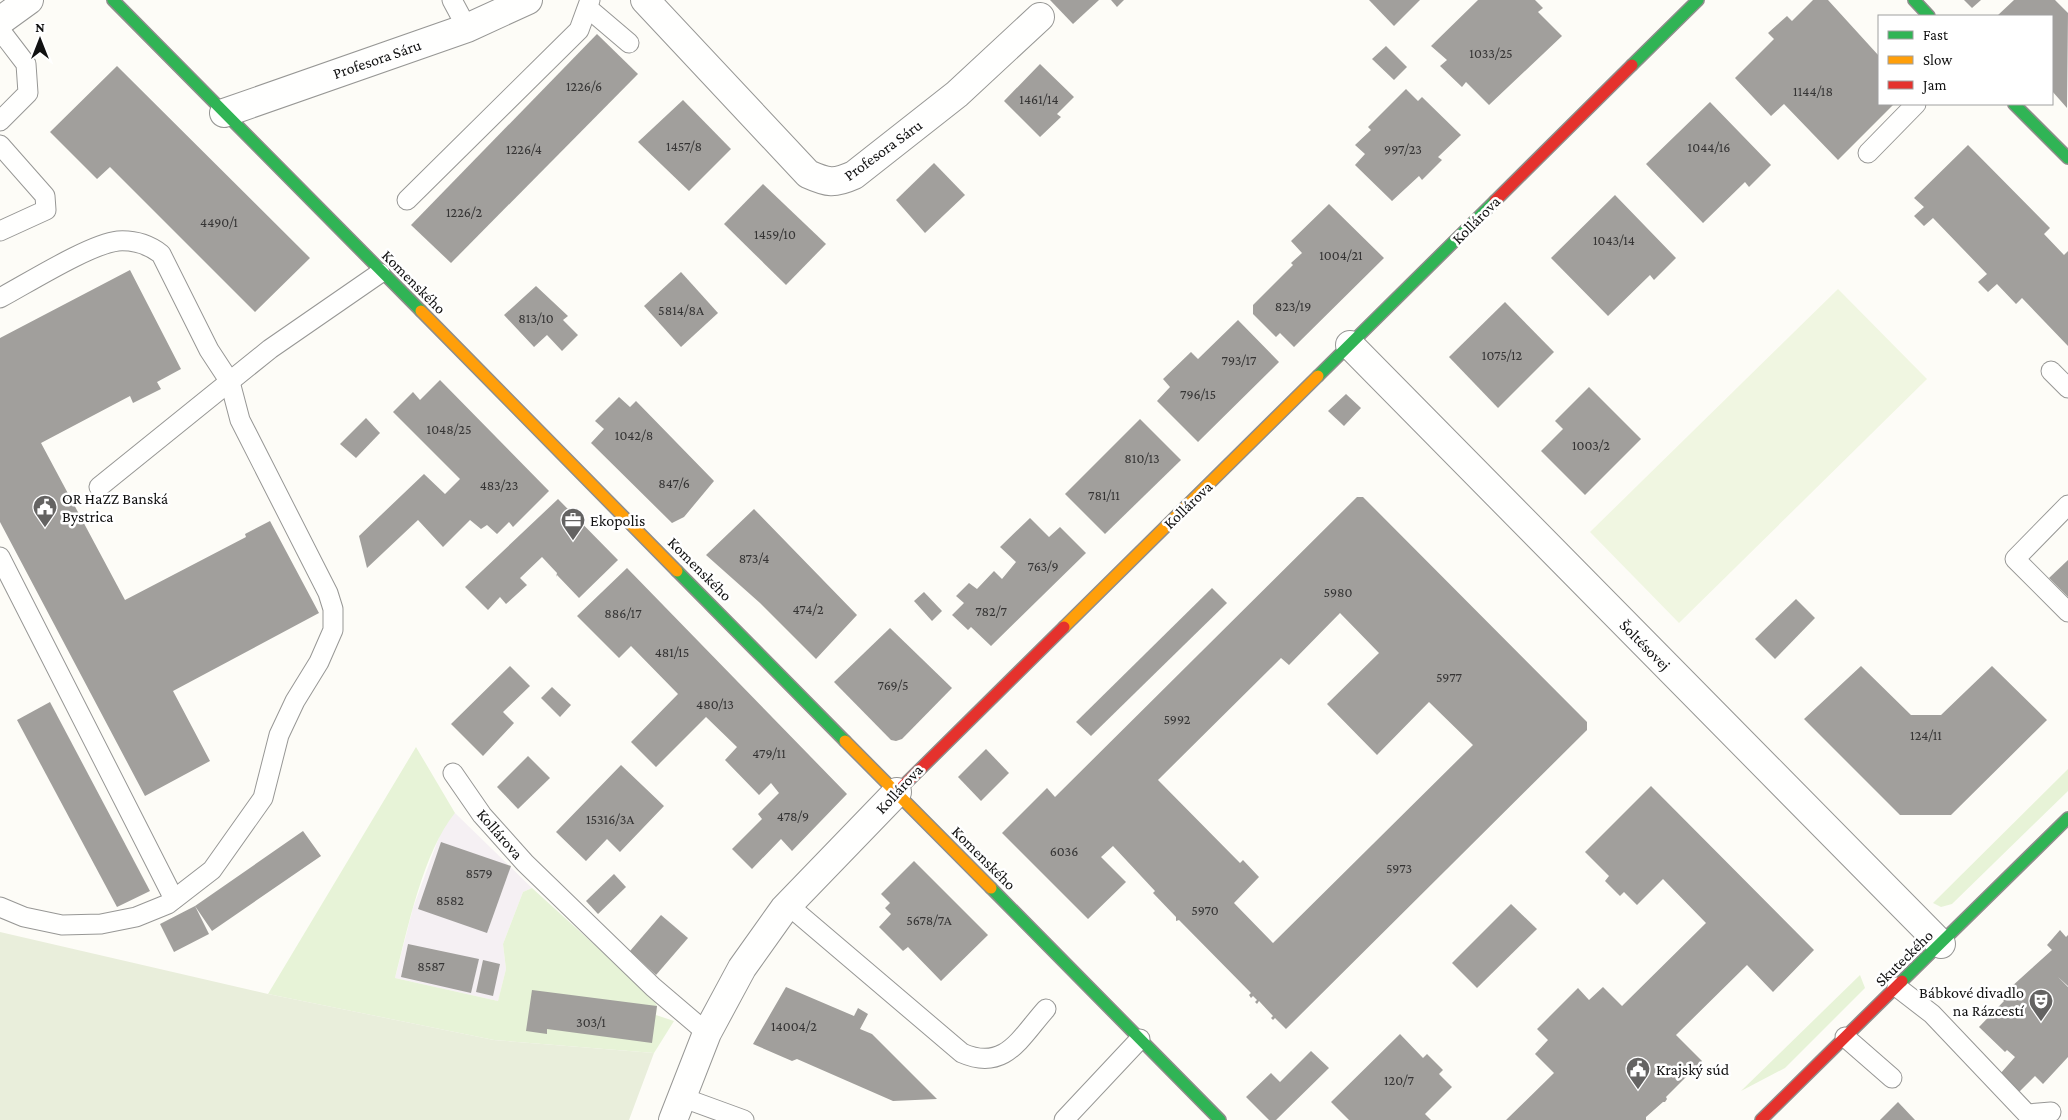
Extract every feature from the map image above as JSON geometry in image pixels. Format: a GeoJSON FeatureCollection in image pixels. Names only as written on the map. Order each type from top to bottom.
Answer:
{"type":"FeatureCollection","features":[{"type":"Feature","properties":{"kind":"street"},"geometry":{"type":"LineString","coordinates":[[0,21],[29,0]]}},
{"type":"Feature","properties":{"kind":"street","name":"Komenského"},"geometry":{"type":"LineString","coordinates":[[113,0],[380,273],[485,375],[1220,1120]]}},
{"type":"Feature","properties":{"kind":"street","name":"Profesora Sáru"},"geometry":{"type":"LineString","coordinates":[[224,113],[467,28],[528,0]]}},
{"type":"Feature","properties":{"kind":"street","name":"Profesora Sáru"},"geometry":{"type":"LineString","coordinates":[[645,0],[808,174],[825,182],[839,182],[854,175],[956,94],[1040,17]]}},
{"type":"Feature","properties":{"kind":"street","name":"Kollárova"},"geometry":{"type":"LineString","coordinates":[[677,1108],[707,1033],[742,968],[788,905],[897,792],[1698,0]]}},
{"type":"Feature","properties":{"kind":"street"},"geometry":{"type":"LineString","coordinates":[[1914,0],[1928,15]]}},
{"type":"Feature","properties":{"kind":"street"},"geometry":{"type":"LineString","coordinates":[[2015,105],[2068,158]]}},
{"type":"Feature","properties":{"kind":"street","name":"Šoltésovej"},"geometry":{"type":"LineString","coordinates":[[1350,345],[1941,944]]}},
{"type":"Feature","properties":{"kind":"street","name":"Skuteckého"},"geometry":{"type":"LineString","coordinates":[[1761,1120],[2068,818]]}},
{"type":"Feature","properties":{"kind":"lane"},"geometry":{"type":"LineString","coordinates":[[452,0],[467,28]]}},
{"type":"Feature","properties":{"kind":"lane"},"geometry":{"type":"LineString","coordinates":[[407,200],[579,30],[589,4],[629,43]]}},
{"type":"Feature","properties":{"kind":"lane"},"geometry":{"type":"LineString","coordinates":[[0,30],[26,64],[28,93],[0,121]]}},
{"type":"Feature","properties":{"kind":"lane"},"geometry":{"type":"LineString","coordinates":[[1868,153],[1915,105]]}},
{"type":"Feature","properties":{"kind":"lane"},"geometry":{"type":"LineString","coordinates":[[0,145],[44,196],[46,210],[0,231]]}},
{"type":"Feature","properties":{"kind":"lane"},"geometry":{"type":"LineString","coordinates":[[0,298],[95,248],[117,241],[135,241],[151,246],[161,254],[209,350],[230,382],[240,420],[328,593],[334,609],[334,630],[319,662],[295,700],[280,735],[263,798],[212,870],[174,899],[136,917],[101,924],[62,925],[24,917],[0,907]]}},
{"type":"Feature","properties":{"kind":"lane"},"geometry":{"type":"LineString","coordinates":[[99,487],[270,349],[380,273]]}},
{"type":"Feature","properties":{"kind":"lane"},"geometry":{"type":"LineString","coordinates":[[2051,371],[2068,388]]}},
{"type":"Feature","properties":{"kind":"lane"},"geometry":{"type":"LineString","coordinates":[[2068,505],[2015,559],[2068,612]]}},
{"type":"Feature","properties":{"kind":"lane"},"geometry":{"type":"LineString","coordinates":[[0,557],[174,899]]}},
{"type":"Feature","properties":{"kind":"lane","name":"Kollárova"},"geometry":{"type":"LineString","coordinates":[[452,773],[482,815],[525,862],[653,987],[707,1033]]}},
{"type":"Feature","properties":{"kind":"lane"},"geometry":{"type":"LineString","coordinates":[[788,905],[881,982],[962,1053],[974,1058],[989,1060],[1004,1055],[1046,1009]]}},
{"type":"Feature","properties":{"kind":"lane"},"geometry":{"type":"LineString","coordinates":[[1897,987],[1937,1019],[2027,1114],[2051,1112]]}},
{"type":"Feature","properties":{"kind":"lane"},"geometry":{"type":"LineString","coordinates":[[1846,1037],[1892,1078]]}},
{"type":"Feature","properties":{"kind":"lane"},"geometry":{"type":"LineString","coordinates":[[1064,1120],[1140,1039]]}},
{"type":"Feature","properties":{"kind":"lane"},"geometry":{"type":"LineString","coordinates":[[677,1108],[744,1120]]}},
{"type":"Feature","properties":{"kind":"shaded area"},"geometry":{"type":"Polygon","coordinates":[[[455,813],[532,888],[523,892],[503,944],[506,969],[498,1001],[395,978],[413,908],[442,829],[455,813]]]}},
{"type":"Feature","properties":{"kind":"green space"},"geometry":{"type":"Polygon","coordinates":[[[1838,289],[1927,379],[1679,623],[1590,532],[1838,289]]]}},
{"type":"Feature","properties":{"kind":"green space"},"geometry":{"type":"Polygon","coordinates":[[[416,747],[455,813],[444,829],[425,869],[411,914],[395,978],[498,1001],[506,969],[503,944],[523,892],[532,888],[652,997],[657,1006],[656,1015],[674,1021],[654,1053],[494,1040],[268,994],[416,747]]]}},
{"type":"Feature","properties":{"kind":"green space"},"geometry":{"type":"Polygon","coordinates":[[[2068,769],[2068,791],[1952,904],[1941,907],[1933,903],[2068,769]]]}},
{"type":"Feature","properties":{"kind":"green space"},"geometry":{"type":"Polygon","coordinates":[[[0,932],[268,994],[494,1040],[654,1053],[629,1120],[0,1120],[0,932]]]}},
{"type":"Feature","properties":{"kind":"green space"},"geometry":{"type":"Polygon","coordinates":[[[1860,975],[1865,988],[1785,1068],[1741,1091],[1860,975]]]}},
{"type":"Feature","properties":{"kind":"building"},"geometry":{"type":"Polygon","coordinates":[[[1050,0],[1099,0],[1073,24],[1050,0]]]}},
{"type":"Feature","properties":{"kind":"building"},"geometry":{"type":"Polygon","coordinates":[[[1111,0],[1124,0],[1117,7],[1111,0]]]}},
{"type":"Feature","properties":{"kind":"building"},"geometry":{"type":"Polygon","coordinates":[[[1369,0],[1420,0],[1394,26],[1369,0]]]}},
{"type":"Feature","properties":{"kind":"building"},"geometry":{"type":"Polygon","coordinates":[[[1478,0],[1535,0],[1543,8],[1538,12],[1562,36],[1489,105],[1466,82],[1462,87],[1440,66],[1447,60],[1431,46],[1478,0]]]}},
{"type":"Feature","properties":{"kind":"building"},"geometry":{"type":"Polygon","coordinates":[[[1813,0],[1828,0],[1878,55],[1878,105],[1893,105],[1838,160],[1784,104],[1771,116],[1735,78],[1774,39],[1768,33],[1787,16],[1792,21],[1813,0]]]}},
{"type":"Feature","properties":{"kind":"building"},"geometry":{"type":"Polygon","coordinates":[[[1964,0],[1981,0],[1972,8],[1964,0]]]}},
{"type":"Feature","properties":{"kind":"building"},"geometry":{"type":"Polygon","coordinates":[[[2014,0],[2055,0],[2068,13],[2067,108],[2053,92],[2053,15],[1998,15],[2014,0]]]}},
{"type":"Feature","properties":{"kind":"building"},"geometry":{"type":"Polygon","coordinates":[[[597,34],[638,74],[451,263],[411,225],[597,34]]]}},
{"type":"Feature","properties":{"kind":"building"},"geometry":{"type":"Polygon","coordinates":[[[1386,46],[1407,67],[1394,80],[1372,59],[1386,46]]]}},
{"type":"Feature","properties":{"kind":"building"},"geometry":{"type":"Polygon","coordinates":[[[1040,64],[1074,97],[1057,114],[1061,117],[1040,137],[1004,101],[1040,64]]]}},
{"type":"Feature","properties":{"kind":"building"},"geometry":{"type":"Polygon","coordinates":[[[117,66],[310,258],[255,312],[110,167],[97,179],[50,132],[117,66]]]}},
{"type":"Feature","properties":{"kind":"building"},"geometry":{"type":"Polygon","coordinates":[[[1406,89],[1418,101],[1422,97],[1461,135],[1438,157],[1442,160],[1422,180],[1419,176],[1392,201],[1355,165],[1365,154],[1355,145],[1371,130],[1368,127],[1406,89]]]}},
{"type":"Feature","properties":{"kind":"building"},"geometry":{"type":"Polygon","coordinates":[[[683,100],[731,149],[689,191],[638,142],[683,100]]]}},
{"type":"Feature","properties":{"kind":"building"},"geometry":{"type":"Polygon","coordinates":[[[1710,102],[1771,165],[1749,187],[1745,182],[1703,223],[1646,164],[1710,102]]]}},
{"type":"Feature","properties":{"kind":"building"},"geometry":{"type":"Polygon","coordinates":[[[1968,145],[2050,228],[2044,234],[2064,255],[2068,251],[2068,346],[2022,298],[2016,304],[1997,284],[1988,292],[1978,282],[1987,274],[1933,218],[1924,226],[1914,216],[1924,207],[1914,198],[1968,145]]]}},
{"type":"Feature","properties":{"kind":"building"},"geometry":{"type":"Polygon","coordinates":[[[934,163],[965,195],[925,233],[896,200],[934,163]]]}},
{"type":"Feature","properties":{"kind":"building"},"geometry":{"type":"Polygon","coordinates":[[[763,184],[826,244],[786,285],[724,224],[763,184]]]}},
{"type":"Feature","properties":{"kind":"building"},"geometry":{"type":"Polygon","coordinates":[[[1615,195],[1676,258],[1654,280],[1650,275],[1608,316],[1551,258],[1615,195]]]}},
{"type":"Feature","properties":{"kind":"building"},"geometry":{"type":"Polygon","coordinates":[[[1329,204],[1384,258],[1294,347],[1280,333],[1276,337],[1253,314],[1253,305],[1293,265],[1291,263],[1302,253],[1291,241],[1329,204]]]}},
{"type":"Feature","properties":{"kind":"building","name":"OR HaZZ Banská Bystrica"},"geometry":{"type":"Polygon","coordinates":[[[130,270],[181,369],[157,382],[161,389],[133,403],[130,396],[41,443],[125,600],[246,537],[245,534],[270,521],[319,613],[173,691],[210,761],[145,796],[0,522],[0,338],[130,270]]]}},
{"type":"Feature","properties":{"kind":"building"},"geometry":{"type":"Polygon","coordinates":[[[681,272],[718,313],[681,347],[644,306],[681,272]]]}},
{"type":"Feature","properties":{"kind":"building"},"geometry":{"type":"Polygon","coordinates":[[[536,286],[568,316],[563,320],[578,335],[562,351],[547,335],[534,347],[504,315],[536,286]]]}},
{"type":"Feature","properties":{"kind":"building"},"geometry":{"type":"Polygon","coordinates":[[[1505,302],[1554,352],[1498,408],[1449,357],[1505,302]]]}},
{"type":"Feature","properties":{"kind":"building"},"geometry":{"type":"Polygon","coordinates":[[[1238,320],[1279,362],[1198,442],[1157,401],[1170,387],[1163,379],[1191,352],[1198,359],[1238,320]]]}},
{"type":"Feature","properties":{"kind":"building"},"geometry":{"type":"Polygon","coordinates":[[[440,380],[549,491],[513,527],[509,522],[497,534],[487,525],[481,529],[470,520],[443,547],[418,520],[367,568],[359,536],[424,474],[445,494],[460,479],[393,412],[413,392],[420,400],[440,380]]]}},
{"type":"Feature","properties":{"kind":"building"},"geometry":{"type":"Polygon","coordinates":[[[1589,387],[1641,439],[1585,495],[1541,451],[1563,429],[1555,421],[1589,387]]]}},
{"type":"Feature","properties":{"kind":"building"},"geometry":{"type":"Polygon","coordinates":[[[1346,394],[1361,408],[1344,426],[1328,411],[1346,394]]]}},
{"type":"Feature","properties":{"kind":"building"},"geometry":{"type":"Polygon","coordinates":[[[619,397],[630,407],[636,401],[714,481],[684,517],[672,523],[591,443],[604,429],[595,421],[619,397]]]}},
{"type":"Feature","properties":{"kind":"building"},"geometry":{"type":"Polygon","coordinates":[[[366,418],[380,433],[356,458],[340,444],[366,418]]]}},
{"type":"Feature","properties":{"kind":"building"},"geometry":{"type":"Polygon","coordinates":[[[1140,419],[1181,460],[1105,534],[1065,494],[1140,419]]]}},
{"type":"Feature","properties":{"kind":"building"},"geometry":{"type":"Polygon","coordinates":[[[1357,497],[1363,497],[1587,722],[1587,730],[1286,1029],[1275,1018],[1273,1020],[1271,1018],[1273,1016],[1259,1001],[1257,1004],[1255,1002],[1257,1000],[1253,996],[1251,998],[1249,995],[1251,993],[1179,920],[1176,921],[1176,917],[1153,893],[1155,891],[1113,846],[1101,857],[1126,882],[1088,919],[1002,833],[1047,788],[1055,797],[1357,497]],[[1340,613],[1289,665],[1281,658],[1158,780],[1240,863],[1243,860],[1259,877],[1234,903],[1273,943],[1473,745],[1429,702],[1377,755],[1327,704],[1379,653],[1340,613]]]}},
{"type":"Feature","properties":{"kind":"building"},"geometry":{"type":"Polygon","coordinates":[[[558,499],[618,560],[579,598],[557,575],[556,577],[557,573],[542,557],[520,578],[527,585],[506,604],[500,597],[488,610],[465,587],[558,499]]]}},
{"type":"Feature","properties":{"kind":"building"},"geometry":{"type":"Polygon","coordinates":[[[754,509],[857,615],[816,659],[760,603],[706,555],[754,509]]]}},
{"type":"Feature","properties":{"kind":"building"},"geometry":{"type":"Polygon","coordinates":[[[1030,518],[1049,537],[1060,527],[1086,553],[991,646],[971,627],[968,630],[952,615],[964,603],[956,596],[969,583],[977,589],[994,571],[1002,579],[1016,562],[1000,547],[1030,518]]]}},
{"type":"Feature","properties":{"kind":"building"},"geometry":{"type":"Polygon","coordinates":[[[2068,560],[2068,597],[2049,578],[2068,560]]]}},
{"type":"Feature","properties":{"kind":"building"},"geometry":{"type":"Polygon","coordinates":[[[627,568],[847,794],[792,851],[781,839],[752,869],[732,849],[762,819],[758,814],[779,793],[771,783],[759,795],[725,760],[737,747],[706,717],[656,767],[631,742],[678,694],[631,646],[619,658],[577,616],[627,568]]]}},
{"type":"Feature","properties":{"kind":"building"},"geometry":{"type":"Polygon","coordinates":[[[1212,588],[1227,603],[1091,736],[1076,722],[1212,588]]]}},
{"type":"Feature","properties":{"kind":"building"},"geometry":{"type":"Polygon","coordinates":[[[924,592],[942,611],[932,621],[914,601],[924,592]]]}},
{"type":"Feature","properties":{"kind":"building"},"geometry":{"type":"Polygon","coordinates":[[[1796,599],[1815,618],[1775,659],[1755,639],[1796,599]]]}},
{"type":"Feature","properties":{"kind":"building"},"geometry":{"type":"Polygon","coordinates":[[[890,628],[952,688],[902,739],[896,741],[891,740],[834,682],[890,628]]]}},
{"type":"Feature","properties":{"kind":"building"},"geometry":{"type":"Polygon","coordinates":[[[510,666],[530,686],[503,712],[514,723],[483,756],[451,724],[510,666]]]}},
{"type":"Feature","properties":{"kind":"building"},"geometry":{"type":"Polygon","coordinates":[[[1861,666],[1911,715],[1941,715],[1992,666],[2047,720],[1951,815],[1900,815],[1804,719],[1861,666]]]}},
{"type":"Feature","properties":{"kind":"building"},"geometry":{"type":"Polygon","coordinates":[[[552,687],[571,705],[560,717],[541,698],[552,687]]]}},
{"type":"Feature","properties":{"kind":"building"},"geometry":{"type":"Polygon","coordinates":[[[50,702],[150,891],[117,907],[17,720],[50,702]]]}},
{"type":"Feature","properties":{"kind":"building"},"geometry":{"type":"Polygon","coordinates":[[[986,749],[1009,773],[981,801],[958,777],[986,749]]]}},
{"type":"Feature","properties":{"kind":"building"},"geometry":{"type":"Polygon","coordinates":[[[528,756],[550,778],[518,809],[497,787],[528,756]]]}},
{"type":"Feature","properties":{"kind":"building"},"geometry":{"type":"Polygon","coordinates":[[[621,765],[664,806],[620,852],[607,839],[586,861],[556,832],[621,765]]]}},
{"type":"Feature","properties":{"kind":"building"},"geometry":{"type":"Polygon","coordinates":[[[1651,786],[1814,950],[1773,992],[1747,965],[1676,1035],[1702,1061],[1666,1097],[1665,1102],[1646,1117],[1646,1120],[1506,1120],[1554,1073],[1535,1054],[1548,1040],[1537,1029],[1578,988],[1589,1000],[1603,987],[1622,1006],[1706,923],[1663,879],[1637,905],[1624,892],[1620,896],[1605,881],[1609,876],[1585,852],[1651,786]]]}},
{"type":"Feature","properties":{"kind":"building"},"geometry":{"type":"Polygon","coordinates":[[[303,831],[321,856],[212,931],[195,906],[303,831]]]}},
{"type":"Feature","properties":{"kind":"building"},"geometry":{"type":"Polygon","coordinates":[[[441,842],[511,866],[487,933],[418,909],[441,842]]]}},
{"type":"Feature","properties":{"kind":"building"},"geometry":{"type":"Polygon","coordinates":[[[914,861],[988,935],[941,981],[908,947],[903,951],[879,927],[891,914],[885,908],[890,903],[881,894],[914,861]]]}},
{"type":"Feature","properties":{"kind":"building"},"geometry":{"type":"Polygon","coordinates":[[[614,874],[626,887],[598,914],[586,901],[614,874]]]}},
{"type":"Feature","properties":{"kind":"building"},"geometry":{"type":"Polygon","coordinates":[[[1511,904],[1537,929],[1477,988],[1452,963],[1511,904]]]}},
{"type":"Feature","properties":{"kind":"building"},"geometry":{"type":"Polygon","coordinates":[[[195,906],[209,934],[174,952],[160,924],[195,906]]]}},
{"type":"Feature","properties":{"kind":"building"},"geometry":{"type":"Polygon","coordinates":[[[661,915],[688,938],[656,975],[630,951],[661,915]]]}},
{"type":"Feature","properties":{"kind":"building"},"geometry":{"type":"Polygon","coordinates":[[[2060,930],[2066,937],[2068,935],[2068,986],[2058,977],[2068,987],[2068,1057],[2043,1084],[2035,1076],[2019,1092],[2000,1074],[2015,1057],[2007,1050],[2005,1052],[1979,1027],[2004,1001],[2000,997],[2052,950],[2047,945],[2060,930]]]}},
{"type":"Feature","properties":{"kind":"building"},"geometry":{"type":"Polygon","coordinates":[[[408,944],[479,959],[471,993],[401,977],[408,944]]]}},
{"type":"Feature","properties":{"kind":"building"},"geometry":{"type":"Polygon","coordinates":[[[483,960],[500,964],[493,996],[476,992],[483,960]]]}},
{"type":"Feature","properties":{"kind":"building"},"geometry":{"type":"Polygon","coordinates":[[[786,987],[854,1016],[858,1008],[868,1014],[860,1029],[872,1034],[937,1099],[893,1101],[797,1059],[792,1061],[753,1044],[786,987]]]}},
{"type":"Feature","properties":{"kind":"building"},"geometry":{"type":"Polygon","coordinates":[[[532,990],[657,1006],[652,1043],[547,1029],[547,1034],[526,1031],[532,990]]]}},
{"type":"Feature","properties":{"kind":"building"},"geometry":{"type":"Polygon","coordinates":[[[1400,1034],[1423,1058],[1427,1054],[1443,1070],[1439,1074],[1452,1087],[1425,1114],[1431,1120],[1349,1120],[1331,1102],[1400,1034]]]}},
{"type":"Feature","properties":{"kind":"building"},"geometry":{"type":"Polygon","coordinates":[[[1311,1051],[1329,1068],[1276,1120],[1269,1120],[1246,1097],[1271,1073],[1280,1082],[1311,1051]]]}},
{"type":"Feature","properties":{"kind":"building"},"geometry":{"type":"Polygon","coordinates":[[[1898,1102],[1915,1120],[1880,1120],[1898,1102]]]}},
{"type":"Feature","properties":{"kind":"traffic: fast"},"geometry":{"type":"LineString","coordinates":[[113,0],[421,311]]}},
{"type":"Feature","properties":{"kind":"traffic: fast"},"geometry":{"type":"LineString","coordinates":[[1632,65],[1698,0]]}},
{"type":"Feature","properties":{"kind":"traffic: fast"},"geometry":{"type":"LineString","coordinates":[[1914,0],[1928,15]]}},
{"type":"Feature","properties":{"kind":"traffic: fast"},"geometry":{"type":"LineString","coordinates":[[2015,105],[2068,158]]}},
{"type":"Feature","properties":{"kind":"traffic: fast"},"geometry":{"type":"LineString","coordinates":[[1318,376],[1495,201]]}},
{"type":"Feature","properties":{"kind":"traffic: fast"},"geometry":{"type":"LineString","coordinates":[[677,571],[845,741]]}},
{"type":"Feature","properties":{"kind":"traffic: fast"},"geometry":{"type":"LineString","coordinates":[[1902,981],[2068,818]]}},
{"type":"Feature","properties":{"kind":"traffic: fast"},"geometry":{"type":"LineString","coordinates":[[991,888],[1220,1120]]}},
{"type":"Feature","properties":{"kind":"traffic: slow"},"geometry":{"type":"LineString","coordinates":[[421,311],[677,571]]}},
{"type":"Feature","properties":{"kind":"traffic: slow"},"geometry":{"type":"LineString","coordinates":[[1064,627],[1318,376]]}},
{"type":"Feature","properties":{"kind":"traffic: slow"},"geometry":{"type":"LineString","coordinates":[[845,741],[991,888]]}},
{"type":"Feature","properties":{"kind":"traffic: jam"},"geometry":{"type":"LineString","coordinates":[[1495,201],[1632,65]]}},
{"type":"Feature","properties":{"kind":"traffic: jam"},"geometry":{"type":"LineString","coordinates":[[897,792],[1064,627]]}},
{"type":"Feature","properties":{"kind":"traffic: jam"},"geometry":{"type":"LineString","coordinates":[[1761,1120],[1902,981]]}},
{"type":"Feature","properties":{"kind":"place","name":"OR HaZZ Banská Bystrica"},"geometry":{"type":"Point","coordinates":[45,528]}},
{"type":"Feature","properties":{"kind":"place","name":"Ekopolis"},"geometry":{"type":"Point","coordinates":[573,541]}},
{"type":"Feature","properties":{"kind":"place","name":"Bábkové divadlo na Rázcestí"},"geometry":{"type":"Point","coordinates":[2041,1022]}},
{"type":"Feature","properties":{"kind":"place","name":"Krajský súd"},"geometry":{"type":"Point","coordinates":[1638,1090]}}]}
